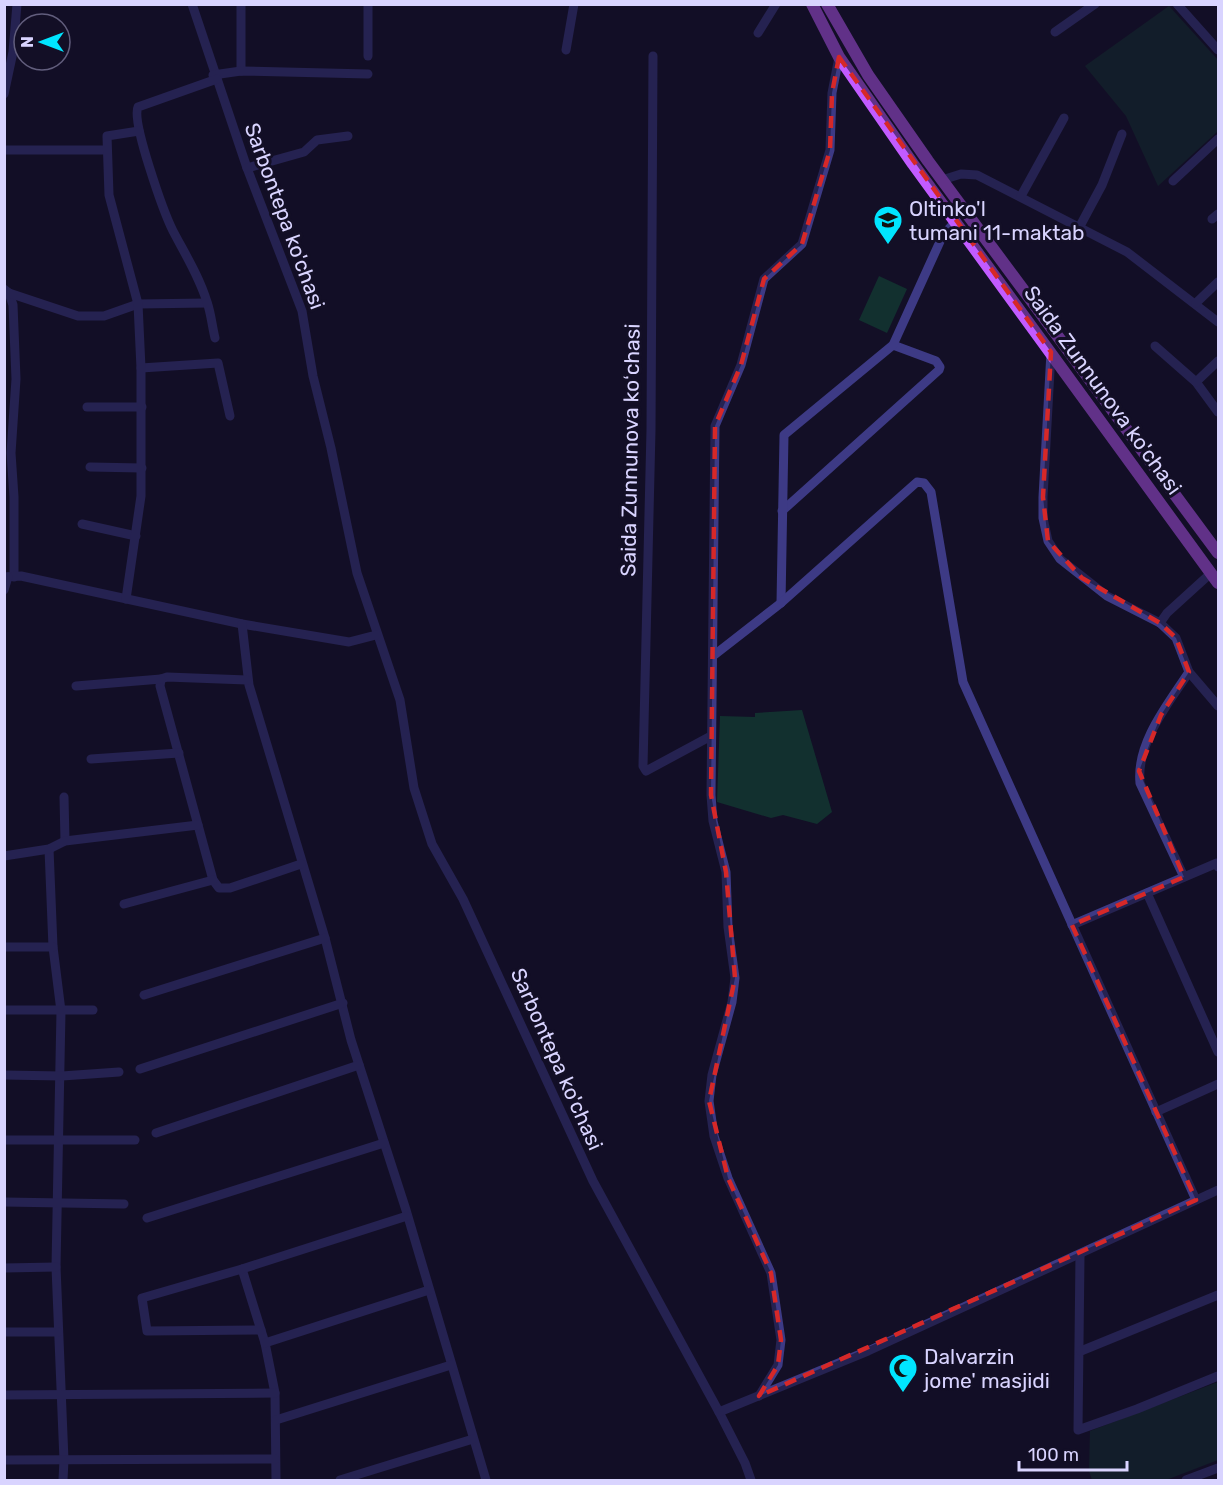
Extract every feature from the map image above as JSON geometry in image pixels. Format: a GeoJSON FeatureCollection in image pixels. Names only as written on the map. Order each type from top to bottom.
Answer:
{"type":"FeatureCollection","features":[{"type":"Feature","properties":{"kind":"main road","name":"Saida Zunnunova ko'chasi"},"geometry":{"type":"LineString","coordinates":[[812,4],[839,57],[1215,578]]}},
{"type":"Feature","properties":{"kind":"main road","name":"Saida Zunnunova ko'chasi"},"geometry":{"type":"LineString","coordinates":[[827,4],[868,75],[942,180],[1218,553]]}},
{"type":"Feature","properties":{"kind":"main road"},"geometry":{"type":"LineString","coordinates":[[995,273],[1006,265]]}},
{"type":"Feature","properties":{"kind":"street"},"geometry":{"type":"LineString","coordinates":[[4,94],[15,44],[17,4]]}},
{"type":"Feature","properties":{"kind":"street","name":"Sarbontepa ko'chasi"},"geometry":{"type":"LineString","coordinates":[[192,4],[247,168],[302,311],[357,573],[376,635],[400,700],[414,788],[432,844],[463,899],[593,1181],[719,1412],[745,1463],[751,1480]]}},
{"type":"Feature","properties":{"kind":"street"},"geometry":{"type":"LineString","coordinates":[[241,4],[241,71]]}},
{"type":"Feature","properties":{"kind":"street"},"geometry":{"type":"LineString","coordinates":[[368,4],[368,56]]}},
{"type":"Feature","properties":{"kind":"street"},"geometry":{"type":"LineString","coordinates":[[566,50],[574,4]]}},
{"type":"Feature","properties":{"kind":"street"},"geometry":{"type":"LineString","coordinates":[[758,33],[776,4]]}},
{"type":"Feature","properties":{"kind":"street"},"geometry":{"type":"LineString","coordinates":[[1055,32],[1095,4]]}},
{"type":"Feature","properties":{"kind":"street"},"geometry":{"type":"LineString","coordinates":[[1177,4],[1218,50]]}},
{"type":"Feature","properties":{"kind":"street"},"geometry":{"type":"LineString","coordinates":[[1210,40],[1218,33]]}},
{"type":"Feature","properties":{"kind":"street","name":"Saida Zunnunova koʻchasi"},"geometry":{"type":"LineString","coordinates":[[653,56],[651,430],[643,766],[646,771],[711,736]]}},
{"type":"Feature","properties":{"kind":"street"},"geometry":{"type":"LineString","coordinates":[[759,1396],[778,1365],[781,1340],[771,1273],[728,1178],[714,1136],[709,1101],[712,1075],[732,1002],[735,978],[728,927],[726,872],[713,821],[711,736],[715,426],[741,366],[764,279],[802,244],[830,150],[832,93],[839,57]]}},
{"type":"Feature","properties":{"kind":"street"},"geometry":{"type":"LineString","coordinates":[[215,338],[207,303],[187,253],[173,230],[139,131],[136,110],[138,107],[215,77],[241,71],[368,74]]}},
{"type":"Feature","properties":{"kind":"street"},"geometry":{"type":"LineString","coordinates":[[1021,196],[1064,118]]}},
{"type":"Feature","properties":{"kind":"street"},"geometry":{"type":"LineString","coordinates":[[126,599],[136,536],[142,468],[141,368],[138,304],[109,195],[106,150],[107,136],[112,133],[139,131]]}},
{"type":"Feature","properties":{"kind":"street"},"geometry":{"type":"LineString","coordinates":[[1080,226],[1102,185],[1122,134]]}},
{"type":"Feature","properties":{"kind":"street"},"geometry":{"type":"LineString","coordinates":[[247,168],[304,152],[317,140],[348,136]]}},
{"type":"Feature","properties":{"kind":"street"},"geometry":{"type":"LineString","coordinates":[[1173,181],[1218,139]]}},
{"type":"Feature","properties":{"kind":"street"},"geometry":{"type":"LineString","coordinates":[[4,150],[106,150]]}},
{"type":"Feature","properties":{"kind":"street"},"geometry":{"type":"LineString","coordinates":[[942,180],[961,174],[977,175],[1080,226],[1127,252],[1218,322]]}},
{"type":"Feature","properties":{"kind":"street"},"geometry":{"type":"LineString","coordinates":[[781,603],[784,435],[893,345],[943,235],[956,221]]}},
{"type":"Feature","properties":{"kind":"street"},"geometry":{"type":"LineString","coordinates":[[1196,303],[1218,282]]}},
{"type":"Feature","properties":{"kind":"street"},"geometry":{"type":"LineString","coordinates":[[7,291],[78,316],[104,316],[138,304],[207,303]]}},
{"type":"Feature","properties":{"kind":"street"},"geometry":{"type":"LineString","coordinates":[[4,590],[9,577],[14,497],[11,453],[16,403],[9,363],[13,305],[7,291]]}},
{"type":"Feature","properties":{"kind":"street"},"geometry":{"type":"LineString","coordinates":[[782,512],[939,370],[940,367],[936,361],[893,345]]}},
{"type":"Feature","properties":{"kind":"street"},"geometry":{"type":"LineString","coordinates":[[1155,346],[1196,382],[1218,412]]}},
{"type":"Feature","properties":{"kind":"street"},"geometry":{"type":"LineString","coordinates":[[1051,352],[1043,497],[1048,541],[1060,559],[1082,578],[1107,596],[1160,623],[1176,638],[1189,672],[1218,706]]}},
{"type":"Feature","properties":{"kind":"street"},"geometry":{"type":"LineString","coordinates":[[1196,382],[1218,361]]}},
{"type":"Feature","properties":{"kind":"street"},"geometry":{"type":"LineString","coordinates":[[141,368],[218,363],[230,416]]}},
{"type":"Feature","properties":{"kind":"street"},"geometry":{"type":"LineString","coordinates":[[87,407],[142,407]]}},
{"type":"Feature","properties":{"kind":"street"},"geometry":{"type":"LineString","coordinates":[[90,467],[142,468]]}},
{"type":"Feature","properties":{"kind":"street"},"geometry":{"type":"LineString","coordinates":[[713,656],[781,603],[917,482],[928,486],[932,492],[952,603],[963,681],[1196,1200]]}},
{"type":"Feature","properties":{"kind":"street"},"geometry":{"type":"LineString","coordinates":[[82,524],[136,536]]}},
{"type":"Feature","properties":{"kind":"street"},"geometry":{"type":"LineString","coordinates":[[9,577],[243,624],[349,642],[376,635]]}},
{"type":"Feature","properties":{"kind":"street"},"geometry":{"type":"LineString","coordinates":[[1160,623],[1167,614],[1215,578]]}},
{"type":"Feature","properties":{"kind":"street"},"geometry":{"type":"LineString","coordinates":[[243,624],[248,680],[301,864],[325,938],[359,1065],[486,1480]]}},
{"type":"Feature","properties":{"kind":"street"},"geometry":{"type":"LineString","coordinates":[[1184,877],[1140,783],[1139,771],[1142,758],[1161,715],[1189,672]]}},
{"type":"Feature","properties":{"kind":"street"},"geometry":{"type":"LineString","coordinates":[[76,686],[161,680],[167,677],[248,680]]}},
{"type":"Feature","properties":{"kind":"street"},"geometry":{"type":"LineString","coordinates":[[161,680],[160,686],[213,880],[219,888],[230,888],[301,864]]}},
{"type":"Feature","properties":{"kind":"street"},"geometry":{"type":"LineString","coordinates":[[91,759],[179,753]]}},
{"type":"Feature","properties":{"kind":"street"},"geometry":{"type":"LineString","coordinates":[[64,797],[65,841]]}},
{"type":"Feature","properties":{"kind":"street"},"geometry":{"type":"LineString","coordinates":[[4,856],[49,849],[65,841],[198,825]]}},
{"type":"Feature","properties":{"kind":"street"},"geometry":{"type":"LineString","coordinates":[[49,849],[53,947],[61,1011],[62,1076],[58,1140],[56,1267],[63,1480]]}},
{"type":"Feature","properties":{"kind":"street"},"geometry":{"type":"LineString","coordinates":[[1072,925],[1217,863],[1218,867]]}},
{"type":"Feature","properties":{"kind":"street"},"geometry":{"type":"LineString","coordinates":[[124,904],[213,880]]}},
{"type":"Feature","properties":{"kind":"street"},"geometry":{"type":"LineString","coordinates":[[1147,893],[1218,1052]]}},
{"type":"Feature","properties":{"kind":"street"},"geometry":{"type":"LineString","coordinates":[[144,995],[325,938]]}},
{"type":"Feature","properties":{"kind":"street"},"geometry":{"type":"LineString","coordinates":[[4,947],[53,947]]}},
{"type":"Feature","properties":{"kind":"street"},"geometry":{"type":"LineString","coordinates":[[140,1069],[343,1003]]}},
{"type":"Feature","properties":{"kind":"street"},"geometry":{"type":"LineString","coordinates":[[4,1010],[93,1010]]}},
{"type":"Feature","properties":{"kind":"street"},"geometry":{"type":"LineString","coordinates":[[156,1133],[359,1065]]}},
{"type":"Feature","properties":{"kind":"street"},"geometry":{"type":"LineString","coordinates":[[4,1075],[62,1076],[119,1072]]}},
{"type":"Feature","properties":{"kind":"street"},"geometry":{"type":"LineString","coordinates":[[1156,1112],[1218,1084]]}},
{"type":"Feature","properties":{"kind":"street"},"geometry":{"type":"LineString","coordinates":[[4,1140],[135,1140]]}},
{"type":"Feature","properties":{"kind":"street"},"geometry":{"type":"LineString","coordinates":[[147,1218],[384,1143]]}},
{"type":"Feature","properties":{"kind":"street"},"geometry":{"type":"LineString","coordinates":[[719,1412],[868,1350],[1218,1190]]}},
{"type":"Feature","properties":{"kind":"street"},"geometry":{"type":"LineString","coordinates":[[4,1203],[124,1204]]}},
{"type":"Feature","properties":{"kind":"street"},"geometry":{"type":"LineString","coordinates":[[261,1330],[147,1331],[142,1298],[242,1269],[407,1216]]}},
{"type":"Feature","properties":{"kind":"street"},"geometry":{"type":"LineString","coordinates":[[1080,1255],[1081,1352],[1078,1430],[1218,1376]]}},
{"type":"Feature","properties":{"kind":"street"},"geometry":{"type":"LineString","coordinates":[[4,1268],[56,1267]]}},
{"type":"Feature","properties":{"kind":"street"},"geometry":{"type":"LineString","coordinates":[[242,1269],[265,1343],[275,1393],[276,1480]]}},
{"type":"Feature","properties":{"kind":"street"},"geometry":{"type":"LineString","coordinates":[[265,1343],[429,1290]]}},
{"type":"Feature","properties":{"kind":"street"},"geometry":{"type":"LineString","coordinates":[[1081,1352],[1218,1295]]}},
{"type":"Feature","properties":{"kind":"street"},"geometry":{"type":"LineString","coordinates":[[4,1332],[58,1332]]}},
{"type":"Feature","properties":{"kind":"street"},"geometry":{"type":"LineString","coordinates":[[276,1420],[451,1365]]}},
{"type":"Feature","properties":{"kind":"street"},"geometry":{"type":"LineString","coordinates":[[4,1395],[275,1393]]}},
{"type":"Feature","properties":{"kind":"street"},"geometry":{"type":"LineString","coordinates":[[340,1480],[473,1439]]}},
{"type":"Feature","properties":{"kind":"street"},"geometry":{"type":"LineString","coordinates":[[4,1460],[275,1459]]}},
{"type":"Feature","properties":{"kind":"street"},"geometry":{"type":"LineString","coordinates":[[1186,1480],[1218,1468]]}},
{"type":"Feature","properties":{"kind":"highlighted area"},"geometry":{"type":"Polygon","coordinates":[[[839,57],[1051,352],[1043,497],[1048,541],[1082,578],[1160,623],[1176,638],[1189,672],[1161,715],[1139,771],[1184,877],[1072,925],[1196,1200],[759,1396],[778,1365],[781,1340],[771,1273],[728,1178],[709,1101],[735,978],[726,872],[711,795],[715,426],[741,365],[764,279],[802,244],[830,150],[832,93],[839,57]]]}},
{"type":"Feature","properties":{"kind":"green space"},"geometry":{"type":"Polygon","coordinates":[[[1169,6],[1218,60],[1218,131],[1158,186],[1126,116],[1085,66],[1169,6]]]}},
{"type":"Feature","properties":{"kind":"green space"},"geometry":{"type":"Polygon","coordinates":[[[879,276],[907,289],[887,333],[859,320],[879,276]]]}},
{"type":"Feature","properties":{"kind":"green space"},"geometry":{"type":"Polygon","coordinates":[[[802,710],[832,812],[817,824],[783,815],[771,818],[717,802],[720,716],[755,717],[755,713],[802,710]]]}},
{"type":"Feature","properties":{"kind":"green space"},"geometry":{"type":"Polygon","coordinates":[[[1218,1382],[1218,1460],[1166,1480],[1092,1480],[1089,1471],[1090,1431],[1218,1382]]]}},
{"type":"Feature","properties":{"kind":"place","name":"Oltinko'l tumani 11-maktab"},"geometry":{"type":"Point","coordinates":[888,246]}},
{"type":"Feature","properties":{"kind":"place","name":"Dalvarzin jome' masjidi"},"geometry":{"type":"Point","coordinates":[903,1394]}}]}
